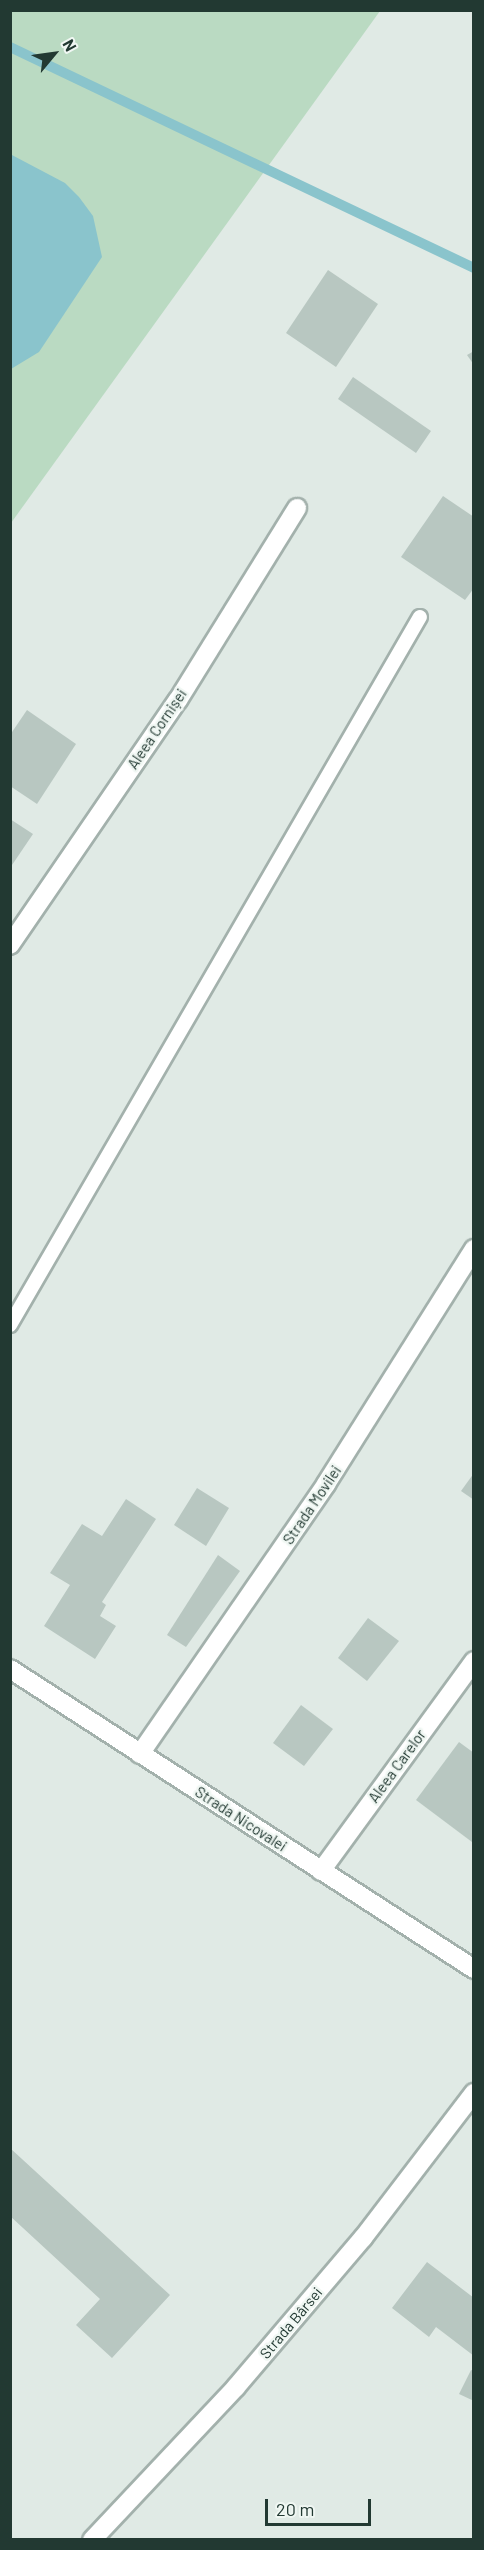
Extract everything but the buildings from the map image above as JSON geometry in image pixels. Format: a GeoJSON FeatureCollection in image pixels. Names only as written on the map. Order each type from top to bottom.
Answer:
{"type":"FeatureCollection","features":[{"type":"Feature","properties":{"kind":"street","name":"Aleea Cornișei"},"geometry":{"type":"LineString","coordinates":[[10,945],[178,700],[297,508]]}},
{"type":"Feature","properties":{"kind":"street","name":"Strada Movilei"},"geometry":{"type":"LineString","coordinates":[[140,1754],[327,1484],[474,1249]]}},
{"type":"Feature","properties":{"kind":"street","name":"Aleea Carelor"},"geometry":{"type":"LineString","coordinates":[[321,1871],[474,1661]]}},
{"type":"Feature","properties":{"kind":"street","name":"Strada Nicovalei"},"geometry":{"type":"LineString","coordinates":[[10,1669],[474,1968]]}},
{"type":"Feature","properties":{"kind":"street","name":"Strada Bârsei"},"geometry":{"type":"LineString","coordinates":[[93,2540],[243,2378],[363,2238],[474,2093]]}},
{"type":"Feature","properties":{"kind":"lane"},"geometry":{"type":"LineString","coordinates":[[10,1325],[420,617]]}},
{"type":"Feature","properties":{"kind":"green space"},"geometry":{"type":"Polygon","coordinates":[[[11,11],[380,11],[11,523],[11,11]]]}},
{"type":"Feature","properties":{"kind":"water"},"geometry":{"type":"Polygon","coordinates":[[[10,154],[65,183],[79,197],[93,216],[102,257],[39,352],[11,369],[10,154]]]}},
{"type":"Feature","properties":{"kind":"waterway"},"geometry":{"type":"LineString","coordinates":[[10,47],[474,268]]}}]}
